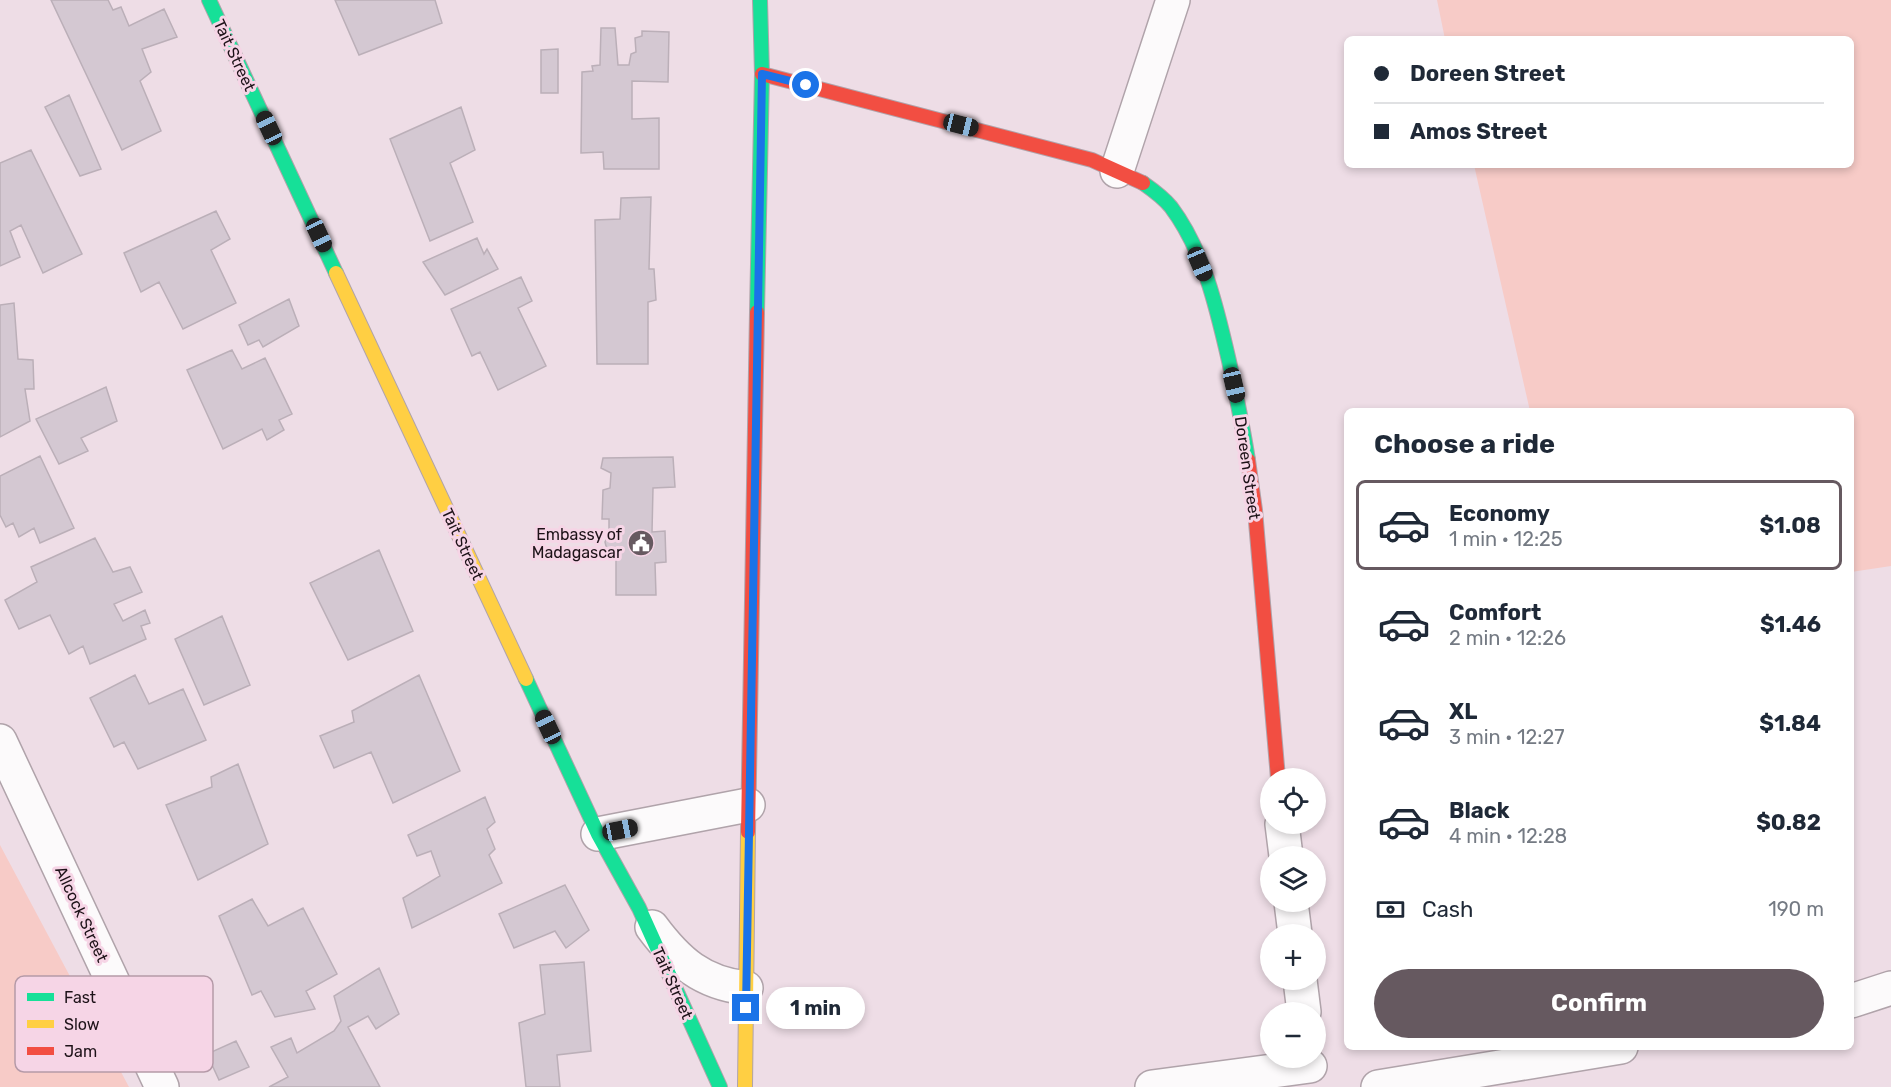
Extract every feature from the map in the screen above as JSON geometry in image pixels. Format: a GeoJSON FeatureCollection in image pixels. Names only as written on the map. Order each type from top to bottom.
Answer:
{"type":"FeatureCollection","features":[{"type":"Feature","properties":{"kind":"street","name":"Tait Street"},"geometry":{"type":"LineString","coordinates":[[209,0],[598,834],[639,908],[720,1087]]}},
{"type":"Feature","properties":{"kind":"street"},"geometry":{"type":"LineString","coordinates":[[745,1087],[762,74],[760,0]]}},
{"type":"Feature","properties":{"kind":"street"},"geometry":{"type":"LineString","coordinates":[[1117,171],[1173,0]]}},
{"type":"Feature","properties":{"kind":"street","name":"Doreen Street"},"geometry":{"type":"LineString","coordinates":[[762,74],[1092,160],[1137,179],[1155,191],[1170,206],[1187,232],[1207,280],[1221,327],[1243,424],[1255,510],[1277,768]]}},
{"type":"Feature","properties":{"kind":"street","name":"Allcock Street"},"geometry":{"type":"LineString","coordinates":[[0,741],[110,976]]}},
{"type":"Feature","properties":{"kind":"street"},"geometry":{"type":"LineString","coordinates":[[598,834],[748,805]]}},
{"type":"Feature","properties":{"kind":"street"},"geometry":{"type":"LineString","coordinates":[[639,908],[667,947],[685,964],[716,983],[746,988]]}},
{"type":"Feature","properties":{"kind":"street"},"geometry":{"type":"LineString","coordinates":[[1854,1000],[1891,988]]}},
{"type":"Feature","properties":{"kind":"street"},"geometry":{"type":"LineString","coordinates":[[1377,1087],[1603,1050]]}},
{"type":"Feature","properties":{"kind":"street"},"geometry":{"type":"LineString","coordinates":[[1152,1087],[1310,1070]]}},
{"type":"Feature","properties":{"kind":"street","name":"Allcock Street"},"geometry":{"type":"LineString","coordinates":[[155,1072],[162,1087]]}},
{"type":"Feature","properties":{"kind":"shaded area"},"geometry":{"type":"Polygon","coordinates":[[[1437,0],[1891,0],[1891,566],[1854,572],[1854,408],[1529,408],[1475,168],[1854,168],[1854,36],[1444,36],[1437,0]]]}},
{"type":"Feature","properties":{"kind":"shaded area"},"geometry":{"type":"Polygon","coordinates":[[[0,845],[70,976],[15,976],[15,1072],[121,1072],[129,1087],[0,1087],[0,845]]]}},
{"type":"Feature","properties":{"kind":"building"},"geometry":{"type":"Polygon","coordinates":[[[51,0],[108,0],[113,10],[121,7],[129,26],[164,9],[177,37],[142,49],[151,72],[140,81],[161,131],[122,150],[51,0]]]}},
{"type":"Feature","properties":{"kind":"building"},"geometry":{"type":"Polygon","coordinates":[[[335,0],[435,0],[442,23],[359,55],[335,0]]]}},
{"type":"Feature","properties":{"kind":"building"},"geometry":{"type":"Polygon","coordinates":[[[601,28],[615,28],[618,65],[629,65],[631,54],[636,52],[635,38],[642,36],[642,31],[669,32],[668,82],[632,81],[632,119],[659,118],[659,169],[604,169],[603,152],[581,153],[582,72],[593,71],[592,66],[600,65],[601,28]]]}},
{"type":"Feature","properties":{"kind":"building"},"geometry":{"type":"Polygon","coordinates":[[[558,49],[558,93],[541,93],[541,50],[558,49]]]}},
{"type":"Feature","properties":{"kind":"building"},"geometry":{"type":"Polygon","coordinates":[[[69,95],[101,169],[80,176],[45,107],[69,95]]]}},
{"type":"Feature","properties":{"kind":"building"},"geometry":{"type":"Polygon","coordinates":[[[461,107],[475,150],[450,163],[473,222],[430,241],[390,139],[461,107]]]}},
{"type":"Feature","properties":{"kind":"building"},"geometry":{"type":"Polygon","coordinates":[[[31,150],[82,254],[43,273],[21,225],[10,231],[20,257],[0,266],[0,163],[31,150]]]}},
{"type":"Feature","properties":{"kind":"building"},"geometry":{"type":"Polygon","coordinates":[[[651,197],[649,269],[654,269],[656,300],[648,302],[648,364],[597,364],[595,220],[620,219],[621,198],[651,197]]]}},
{"type":"Feature","properties":{"kind":"building"},"geometry":{"type":"Polygon","coordinates":[[[216,211],[230,239],[211,250],[236,303],[183,329],[159,282],[141,292],[124,253],[216,211]]]}},
{"type":"Feature","properties":{"kind":"building"},"geometry":{"type":"Polygon","coordinates":[[[477,238],[484,254],[487,249],[498,269],[445,295],[423,262],[477,238]]]}},
{"type":"Feature","properties":{"kind":"building"},"geometry":{"type":"Polygon","coordinates":[[[521,277],[532,301],[518,308],[546,366],[498,390],[480,352],[472,356],[451,309],[521,277]]]}},
{"type":"Feature","properties":{"kind":"building"},"geometry":{"type":"Polygon","coordinates":[[[289,299],[299,326],[263,347],[259,340],[248,345],[239,325],[289,299]]]}},
{"type":"Feature","properties":{"kind":"building"},"geometry":{"type":"Polygon","coordinates":[[[14,303],[18,359],[33,360],[34,389],[25,389],[30,421],[0,437],[0,305],[14,303]]]}},
{"type":"Feature","properties":{"kind":"building"},"geometry":{"type":"Polygon","coordinates":[[[232,350],[242,369],[265,358],[292,414],[279,420],[284,430],[267,440],[262,429],[223,449],[187,370],[232,350]]]}},
{"type":"Feature","properties":{"kind":"building"},"geometry":{"type":"Polygon","coordinates":[[[106,387],[117,421],[81,438],[88,451],[59,464],[36,419],[106,387]]]}},
{"type":"Feature","properties":{"kind":"building"},"geometry":{"type":"Polygon","coordinates":[[[40,456],[74,528],[40,543],[34,528],[19,537],[13,523],[6,527],[0,515],[0,476],[40,456]]]}},
{"type":"Feature","properties":{"kind":"building"},"geometry":{"type":"Polygon","coordinates":[[[673,457],[675,487],[653,488],[652,532],[665,531],[666,562],[655,563],[656,595],[616,595],[616,553],[607,550],[605,542],[609,533],[609,519],[602,519],[603,490],[610,488],[611,473],[601,468],[603,458],[673,457]]]}},
{"type":"Feature","properties":{"kind":"building"},"geometry":{"type":"Polygon","coordinates":[[[95,538],[113,572],[130,567],[142,592],[114,604],[123,621],[145,610],[150,623],[141,626],[146,639],[90,664],[83,646],[69,654],[50,615],[19,629],[5,600],[37,582],[31,567],[95,538]]]}},
{"type":"Feature","properties":{"kind":"building"},"geometry":{"type":"Polygon","coordinates":[[[379,550],[413,631],[348,660],[310,583],[379,550]]]}},
{"type":"Feature","properties":{"kind":"building"},"geometry":{"type":"Polygon","coordinates":[[[222,616],[250,685],[204,705],[175,639],[222,616]]]}},
{"type":"Feature","properties":{"kind":"building"},"geometry":{"type":"Polygon","coordinates":[[[135,675],[149,704],[183,689],[206,740],[138,769],[124,742],[114,747],[90,698],[135,675]]]}},
{"type":"Feature","properties":{"kind":"building"},"geometry":{"type":"Polygon","coordinates":[[[419,675],[460,771],[393,803],[371,752],[334,768],[320,736],[354,722],[352,711],[419,675]]]}},
{"type":"Feature","properties":{"kind":"building"},"geometry":{"type":"Polygon","coordinates":[[[238,764],[268,844],[198,880],[166,805],[212,787],[211,777],[238,764]]]}},
{"type":"Feature","properties":{"kind":"building"},"geometry":{"type":"Polygon","coordinates":[[[485,797],[495,822],[487,829],[495,849],[489,855],[502,883],[412,928],[403,898],[440,876],[431,851],[417,856],[408,835],[485,797]]]}},
{"type":"Feature","properties":{"kind":"building"},"geometry":{"type":"Polygon","coordinates":[[[565,885],[589,930],[566,948],[555,931],[514,948],[499,914],[565,885]]]}},
{"type":"Feature","properties":{"kind":"building"},"geometry":{"type":"Polygon","coordinates":[[[252,899],[268,926],[303,908],[337,974],[306,991],[315,1009],[275,1017],[261,991],[252,995],[219,916],[252,899]]]}},
{"type":"Feature","properties":{"kind":"building"},"geometry":{"type":"Polygon","coordinates":[[[584,962],[591,1051],[557,1055],[560,1087],[526,1087],[519,1023],[545,1014],[540,965],[584,962]]]}},
{"type":"Feature","properties":{"kind":"building"},"geometry":{"type":"Polygon","coordinates":[[[379,968],[399,1014],[376,1029],[368,1016],[348,1027],[380,1087],[269,1087],[288,1077],[271,1047],[291,1038],[297,1053],[334,1031],[341,1021],[334,996],[379,968]]]}},
{"type":"Feature","properties":{"kind":"building"},"geometry":{"type":"Polygon","coordinates":[[[236,1041],[249,1067],[219,1080],[213,1067],[213,1051],[236,1041]]]}},
{"type":"Feature","properties":{"kind":"traffic: fast"},"geometry":{"type":"LineString","coordinates":[[209,0],[336,273]]}},
{"type":"Feature","properties":{"kind":"traffic: fast"},"geometry":{"type":"LineString","coordinates":[[757,312],[762,74],[760,0]]}},
{"type":"Feature","properties":{"kind":"traffic: fast"},"geometry":{"type":"LineString","coordinates":[[1143,183],[1171,207],[1201,261],[1224,341],[1248,460]]}},
{"type":"Feature","properties":{"kind":"traffic: fast"},"geometry":{"type":"LineString","coordinates":[[526,679],[598,834],[639,908],[720,1087]]}},
{"type":"Feature","properties":{"kind":"traffic: slow"},"geometry":{"type":"LineString","coordinates":[[336,273],[526,679]]}},
{"type":"Feature","properties":{"kind":"traffic: slow"},"geometry":{"type":"LineString","coordinates":[[745,1087],[748,832]]}},
{"type":"Feature","properties":{"kind":"traffic: jam"},"geometry":{"type":"LineString","coordinates":[[762,74],[1092,160],[1143,183]]}},
{"type":"Feature","properties":{"kind":"traffic: jam"},"geometry":{"type":"LineString","coordinates":[[748,832],[757,312]]}},
{"type":"Feature","properties":{"kind":"traffic: jam"},"geometry":{"type":"LineString","coordinates":[[1248,460],[1255,510],[1277,768]]}},
{"type":"Feature","properties":{"kind":"place","name":"Embassy of Madagascar"},"geometry":{"type":"Point","coordinates":[641,543]}},
{"type":"Feature","properties":{"kind":"route"},"geometry":{"type":"LineString","coordinates":[[746,1008],[762,74],[806,85]]}}]}
